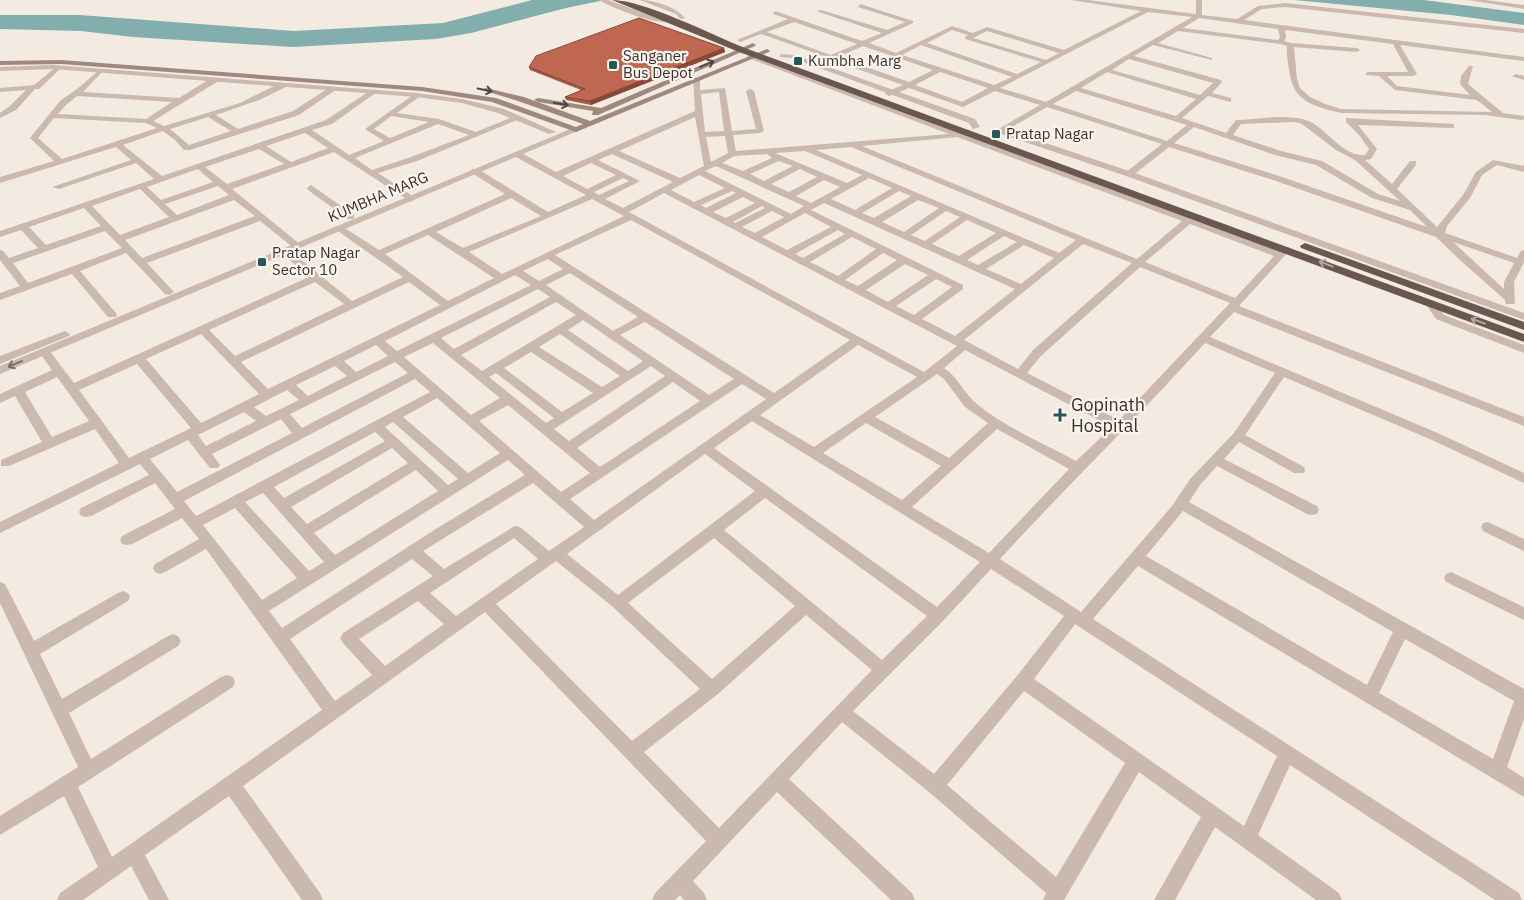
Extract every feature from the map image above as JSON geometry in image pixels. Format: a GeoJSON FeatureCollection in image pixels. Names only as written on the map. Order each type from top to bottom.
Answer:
{"type":"FeatureCollection","features":[{"type":"Feature","properties":{"kind":"highway"},"geometry":{"type":"LineString","coordinates":[[616,0],[645,5],[673,21],[742,50],[753,52],[962,133],[1283,252],[1524,338]]}},
{"type":"Feature","properties":{"kind":"highway"},"geometry":{"type":"LineString","coordinates":[[633,0],[740,40],[753,52]]}},
{"type":"Feature","properties":{"kind":"highway"},"geometry":{"type":"LineString","coordinates":[[753,52],[767,50],[814,65],[947,114],[976,127],[998,132],[1509,317],[1524,326]]}},
{"type":"Feature","properties":{"kind":"main road","name":"KUMBHA MARG"},"geometry":{"type":"LineString","coordinates":[[572,128],[580,120],[600,110],[742,50]]}},
{"type":"Feature","properties":{"kind":"main road","name":"KUMBHA MARG"},"geometry":{"type":"LineString","coordinates":[[572,128],[590,124],[696,79],[753,52]]}},
{"type":"Feature","properties":{"kind":"main road"},"geometry":{"type":"LineString","coordinates":[[0,58],[76,56],[458,86]]}},
{"type":"Feature","properties":{"kind":"main road"},"geometry":{"type":"LineString","coordinates":[[0,63],[61,62],[422,89],[494,100],[572,128]]}},
{"type":"Feature","properties":{"kind":"main road"},"geometry":{"type":"LineString","coordinates":[[476,88],[521,99],[600,110]]}},
{"type":"Feature","properties":{"kind":"main road"},"geometry":{"type":"LineString","coordinates":[[521,99],[590,124]]}},
{"type":"Feature","properties":{"kind":"street"},"geometry":{"type":"LineString","coordinates":[[602,0],[656,20],[673,21]]}},
{"type":"Feature","properties":{"kind":"street"},"geometry":{"type":"LineString","coordinates":[[1074,0],[1524,59]]}},
{"type":"Feature","properties":{"kind":"street"},"geometry":{"type":"LineString","coordinates":[[1198,0],[1199,16]]}},
{"type":"Feature","properties":{"kind":"street"},"geometry":{"type":"LineString","coordinates":[[1471,0],[1524,7]]}},
{"type":"Feature","properties":{"kind":"street"},"geometry":{"type":"LineString","coordinates":[[1239,21],[1263,5],[1285,5],[1524,31]]}},
{"type":"Feature","properties":{"kind":"street"},"geometry":{"type":"LineString","coordinates":[[814,65],[911,22],[860,6]]}},
{"type":"Feature","properties":{"kind":"street"},"geometry":{"type":"LineString","coordinates":[[947,114],[1149,9]]}},
{"type":"Feature","properties":{"kind":"street"},"geometry":{"type":"LineString","coordinates":[[819,10],[886,32]]}},
{"type":"Feature","properties":{"kind":"street"},"geometry":{"type":"LineString","coordinates":[[775,13],[860,44],[1169,144],[1440,235],[1523,255],[1509,282],[1509,317]]}},
{"type":"Feature","properties":{"kind":"street"},"geometry":{"type":"LineString","coordinates":[[998,132],[1199,16]]}},
{"type":"Feature","properties":{"kind":"street"},"geometry":{"type":"LineString","coordinates":[[740,40],[792,20]]}},
{"type":"Feature","properties":{"kind":"street"},"geometry":{"type":"LineString","coordinates":[[896,55],[952,28],[973,35]]}},
{"type":"Feature","properties":{"kind":"street"},"geometry":{"type":"LineString","coordinates":[[1280,42],[1282,28]]}},
{"type":"Feature","properties":{"kind":"street"},"geometry":{"type":"LineString","coordinates":[[1047,62],[968,38],[987,29],[1064,52]]}},
{"type":"Feature","properties":{"kind":"street"},"geometry":{"type":"LineString","coordinates":[[1174,30],[1214,41]]}},
{"type":"Feature","properties":{"kind":"street"},"geometry":{"type":"LineString","coordinates":[[1174,30],[1280,42],[1290,45],[1358,50]]}},
{"type":"Feature","properties":{"kind":"street"},"geometry":{"type":"LineString","coordinates":[[761,32],[963,105]]}},
{"type":"Feature","properties":{"kind":"street"},"geometry":{"type":"LineString","coordinates":[[1368,74],[1412,74],[1395,42]]}},
{"type":"Feature","properties":{"kind":"street"},"geometry":{"type":"LineString","coordinates":[[921,43],[1017,76]]}},
{"type":"Feature","properties":{"kind":"street"},"geometry":{"type":"LineString","coordinates":[[1152,43],[1210,59]]}},
{"type":"Feature","properties":{"kind":"street"},"geometry":{"type":"LineString","coordinates":[[1290,45],[1292,77],[1297,91],[1306,99],[1340,111],[1485,114],[1523,118]]}},
{"type":"Feature","properties":{"kind":"street"},"geometry":{"type":"LineString","coordinates":[[1129,57],[1218,82],[1178,119]]}},
{"type":"Feature","properties":{"kind":"street"},"geometry":{"type":"LineString","coordinates":[[1471,67],[1465,76],[1464,84],[1502,116]]}},
{"type":"Feature","properties":{"kind":"street"},"geometry":{"type":"LineString","coordinates":[[0,90],[36,87],[58,68]]}},
{"type":"Feature","properties":{"kind":"street"},"geometry":{"type":"LineString","coordinates":[[0,69],[58,68],[416,95],[486,106],[552,132]]}},
{"type":"Feature","properties":{"kind":"street"},"geometry":{"type":"LineString","coordinates":[[891,94],[938,70]]}},
{"type":"Feature","properties":{"kind":"street"},"geometry":{"type":"LineString","coordinates":[[1106,70],[1204,96],[1228,100]]}},
{"type":"Feature","properties":{"kind":"street"},"geometry":{"type":"LineString","coordinates":[[60,162],[34,138],[63,103],[100,71]]}},
{"type":"Feature","properties":{"kind":"street"},"geometry":{"type":"LineString","coordinates":[[1381,74],[1395,88],[1479,98]]}},
{"type":"Feature","properties":{"kind":"street"},"geometry":{"type":"LineString","coordinates":[[696,79],[698,112],[702,135],[712,165]]}},
{"type":"Feature","properties":{"kind":"street"},"geometry":{"type":"LineString","coordinates":[[146,121],[214,80]]}},
{"type":"Feature","properties":{"kind":"street"},"geometry":{"type":"LineString","coordinates":[[0,180],[257,100],[283,85]]}},
{"type":"Feature","properties":{"kind":"street"},"geometry":{"type":"LineString","coordinates":[[0,116],[15,106],[32,88]]}},
{"type":"Feature","properties":{"kind":"street"},"geometry":{"type":"LineString","coordinates":[[1076,88],[1178,119],[1278,153],[1319,163],[1375,196],[1413,208]]}},
{"type":"Feature","properties":{"kind":"street"},"geometry":{"type":"LineString","coordinates":[[52,116],[146,121],[165,128],[180,138],[187,148],[296,113],[333,89]]}},
{"type":"Feature","properties":{"kind":"street"},"geometry":{"type":"LineString","coordinates":[[697,92],[722,90],[732,154]]}},
{"type":"Feature","properties":{"kind":"street"},"geometry":{"type":"LineString","coordinates":[[702,135],[760,131],[750,91]]}},
{"type":"Feature","properties":{"kind":"street"},"geometry":{"type":"LineString","coordinates":[[0,234],[333,120],[371,92]]}},
{"type":"Feature","properties":{"kind":"street"},"geometry":{"type":"LineString","coordinates":[[74,94],[182,100]]}},
{"type":"Feature","properties":{"kind":"street"},"geometry":{"type":"LineString","coordinates":[[390,141],[369,129],[416,95]]}},
{"type":"Feature","properties":{"kind":"street"},"geometry":{"type":"LineString","coordinates":[[0,108],[15,106]]}},
{"type":"Feature","properties":{"kind":"street"},"geometry":{"type":"LineString","coordinates":[[1340,111],[1363,134],[1373,149],[1368,157],[1358,158]]}},
{"type":"Feature","properties":{"kind":"street"},"geometry":{"type":"LineString","coordinates":[[557,175],[698,112]]}},
{"type":"Feature","properties":{"kind":"street"},"geometry":{"type":"LineString","coordinates":[[391,114],[439,121],[474,134]]}},
{"type":"Feature","properties":{"kind":"street"},"geometry":{"type":"LineString","coordinates":[[210,115],[238,132]]}},
{"type":"Feature","properties":{"kind":"street"},"geometry":{"type":"LineString","coordinates":[[370,173],[414,159],[518,118]]}},
{"type":"Feature","properties":{"kind":"street"},"geometry":{"type":"LineString","coordinates":[[1228,136],[1239,122],[1296,120],[1305,122],[1339,148],[1358,158],[1510,299]]}},
{"type":"Feature","properties":{"kind":"street"},"geometry":{"type":"LineString","coordinates":[[348,158],[439,121]]}},
{"type":"Feature","properties":{"kind":"street"},"geometry":{"type":"LineString","coordinates":[[1351,122],[1451,126]]}},
{"type":"Feature","properties":{"kind":"street"},"geometry":{"type":"LineString","coordinates":[[1129,174],[1193,124]]}},
{"type":"Feature","properties":{"kind":"street"},"geometry":{"type":"LineString","coordinates":[[254,126],[270,130],[281,139]]}},
{"type":"Feature","properties":{"kind":"street","name":"KUMBHA MARG"},"geometry":{"type":"LineString","coordinates":[[0,360],[169,292],[340,229],[552,132],[572,128]]}},
{"type":"Feature","properties":{"kind":"street","name":"KUMBHA MARG"},"geometry":{"type":"LineString","coordinates":[[0,370],[286,252],[295,245],[351,217],[475,171],[572,128]]}},
{"type":"Feature","properties":{"kind":"street"},"geometry":{"type":"LineString","coordinates":[[306,130],[407,197]]}},
{"type":"Feature","properties":{"kind":"street"},"geometry":{"type":"LineString","coordinates":[[998,132],[1129,174],[1509,317],[1524,317]]}},
{"type":"Feature","properties":{"kind":"street"},"geometry":{"type":"LineString","coordinates":[[0,528],[548,255],[628,214],[664,190],[732,154],[962,133],[1188,221],[1283,252],[938,616],[842,712],[662,900]]}},
{"type":"Feature","properties":{"kind":"street"},"geometry":{"type":"LineString","coordinates":[[117,144],[161,180]]}},
{"type":"Feature","properties":{"kind":"street"},"geometry":{"type":"LineString","coordinates":[[850,144],[1233,304],[1524,422]]}},
{"type":"Feature","properties":{"kind":"street"},"geometry":{"type":"LineString","coordinates":[[260,146],[291,164]]}},
{"type":"Feature","properties":{"kind":"street"},"geometry":{"type":"LineString","coordinates":[[806,148],[1060,258]]}},
{"type":"Feature","properties":{"kind":"street"},"geometry":{"type":"LineString","coordinates":[[159,204],[334,149]]}},
{"type":"Feature","properties":{"kind":"street"},"geometry":{"type":"LineString","coordinates":[[613,151],[679,182]]}},
{"type":"Feature","properties":{"kind":"street"},"geometry":{"type":"LineString","coordinates":[[765,152],[846,186]]}},
{"type":"Feature","properties":{"kind":"street"},"geometry":{"type":"LineString","coordinates":[[517,154],[856,341],[925,377]]}},
{"type":"Feature","properties":{"kind":"street"},"geometry":{"type":"LineString","coordinates":[[743,174],[778,158]]}},
{"type":"Feature","properties":{"kind":"street"},"geometry":{"type":"LineString","coordinates":[[56,187],[138,160]]}},
{"type":"Feature","properties":{"kind":"street"},"geometry":{"type":"LineString","coordinates":[[462,252],[593,195],[636,181],[591,160]]}},
{"type":"Feature","properties":{"kind":"street"},"geometry":{"type":"LineString","coordinates":[[1440,235],[1442,226],[1467,196],[1479,174],[1496,162],[1524,169]]}},
{"type":"Feature","properties":{"kind":"street"},"geometry":{"type":"LineString","coordinates":[[1392,189],[1413,163]]}},
{"type":"Feature","properties":{"kind":"street"},"geometry":{"type":"LineString","coordinates":[[712,165],[743,174],[789,196],[851,234],[959,286],[915,320]]}},
{"type":"Feature","properties":{"kind":"street"},"geometry":{"type":"LineString","coordinates":[[200,167],[295,245]]}},
{"type":"Feature","properties":{"kind":"street"},"geometry":{"type":"LineString","coordinates":[[764,184],[798,167]]}},
{"type":"Feature","properties":{"kind":"street"},"geometry":{"type":"LineString","coordinates":[[475,171],[548,216]]}},
{"type":"Feature","properties":{"kind":"street"},"geometry":{"type":"LineString","coordinates":[[698,171],[791,218]]}},
{"type":"Feature","properties":{"kind":"street"},"geometry":{"type":"LineString","coordinates":[[593,195],[622,175]]}},
{"type":"Feature","properties":{"kind":"street"},"geometry":{"type":"LineString","coordinates":[[755,237],[868,175]]}},
{"type":"Feature","properties":{"kind":"street"},"geometry":{"type":"LineString","coordinates":[[789,196],[822,177]]}},
{"type":"Feature","properties":{"kind":"street"},"geometry":{"type":"LineString","coordinates":[[141,186],[175,218]]}},
{"type":"Feature","properties":{"kind":"street"},"geometry":{"type":"LineString","coordinates":[[311,188],[351,217]]}},
{"type":"Feature","properties":{"kind":"street"},"geometry":{"type":"LineString","coordinates":[[694,206],[731,188]]}},
{"type":"Feature","properties":{"kind":"street"},"geometry":{"type":"LineString","coordinates":[[856,213],[898,188]]}},
{"type":"Feature","properties":{"kind":"street"},"geometry":{"type":"LineString","coordinates":[[664,190],[1120,426]]}},
{"type":"Feature","properties":{"kind":"street"},"geometry":{"type":"LineString","coordinates":[[706,212],[743,194]]}},
{"type":"Feature","properties":{"kind":"street"},"geometry":{"type":"LineString","coordinates":[[378,254],[512,195]]}},
{"type":"Feature","properties":{"kind":"street"},"geometry":{"type":"LineString","coordinates":[[119,239],[236,196]]}},
{"type":"Feature","properties":{"kind":"street"},"geometry":{"type":"LineString","coordinates":[[875,222],[918,196]]}},
{"type":"Feature","properties":{"kind":"street"},"geometry":{"type":"LineString","coordinates":[[824,199],[1021,288]]}},
{"type":"Feature","properties":{"kind":"street"},"geometry":{"type":"LineString","coordinates":[[726,222],[762,203]]}},
{"type":"Feature","properties":{"kind":"street"},"geometry":{"type":"LineString","coordinates":[[86,205],[169,292]]}},
{"type":"Feature","properties":{"kind":"street"},"geometry":{"type":"LineString","coordinates":[[735,227],[772,208]]}},
{"type":"Feature","properties":{"kind":"street"},"geometry":{"type":"LineString","coordinates":[[905,235],[945,208]]}},
{"type":"Feature","properties":{"kind":"street"},"geometry":{"type":"LineString","coordinates":[[141,262],[261,217]]}},
{"type":"Feature","properties":{"kind":"street"},"geometry":{"type":"LineString","coordinates":[[925,245],[966,217]]}},
{"type":"Feature","properties":{"kind":"street"},"geometry":{"type":"LineString","coordinates":[[1020,374],[1037,354],[1138,263],[1188,221]]}},
{"type":"Feature","properties":{"kind":"street"},"geometry":{"type":"LineString","coordinates":[[23,226],[44,250]]}},
{"type":"Feature","properties":{"kind":"street"},"geometry":{"type":"LineString","coordinates":[[787,254],[837,226]]}},
{"type":"Feature","properties":{"kind":"street"},"geometry":{"type":"LineString","coordinates":[[7,262],[107,227]]}},
{"type":"Feature","properties":{"kind":"street"},"geometry":{"type":"LineString","coordinates":[[340,229],[378,254],[447,305]]}},
{"type":"Feature","properties":{"kind":"street"},"geometry":{"type":"LineString","coordinates":[[430,232],[502,278]]}},
{"type":"Feature","properties":{"kind":"street"},"geometry":{"type":"LineString","coordinates":[[960,260],[1002,233]]}},
{"type":"Feature","properties":{"kind":"street"},"geometry":{"type":"LineString","coordinates":[[803,262],[851,234]]}},
{"type":"Feature","properties":{"kind":"street"},"geometry":{"type":"LineString","coordinates":[[814,454],[925,377],[1021,288],[1082,240]]}},
{"type":"Feature","properties":{"kind":"street"},"geometry":{"type":"LineString","coordinates":[[979,269],[1023,242]]}},
{"type":"Feature","properties":{"kind":"street"},"geometry":{"type":"LineString","coordinates":[[0,296],[128,249]]}},
{"type":"Feature","properties":{"kind":"street"},"geometry":{"type":"LineString","coordinates":[[838,280],[882,249]]}},
{"type":"Feature","properties":{"kind":"street"},"geometry":{"type":"LineString","coordinates":[[286,252],[350,305]]}},
{"type":"Feature","properties":{"kind":"street"},"geometry":{"type":"LineString","coordinates":[[0,253],[26,287]]}},
{"type":"Feature","properties":{"kind":"street"},"geometry":{"type":"LineString","coordinates":[[548,255],[774,399]]}},
{"type":"Feature","properties":{"kind":"street"},"geometry":{"type":"LineString","coordinates":[[859,290],[904,260]]}},
{"type":"Feature","properties":{"kind":"street"},"geometry":{"type":"LineString","coordinates":[[73,269],[112,315]]}},
{"type":"Feature","properties":{"kind":"street"},"geometry":{"type":"LineString","coordinates":[[205,452],[435,339],[571,269]]}},
{"type":"Feature","properties":{"kind":"street"},"geometry":{"type":"LineString","coordinates":[[515,271],[540,285],[709,400]]}},
{"type":"Feature","properties":{"kind":"street"},"geometry":{"type":"LineString","coordinates":[[890,306],[936,275]]}},
{"type":"Feature","properties":{"kind":"street"},"geometry":{"type":"LineString","coordinates":[[72,388],[316,278]]}},
{"type":"Feature","properties":{"kind":"street"},"geometry":{"type":"LineString","coordinates":[[235,361],[409,278]]}},
{"type":"Feature","properties":{"kind":"street"},"geometry":{"type":"LineString","coordinates":[[454,354],[557,297]]}},
{"type":"Feature","properties":{"kind":"street"},"geometry":{"type":"LineString","coordinates":[[1430,303],[1440,317],[1524,349]]}},
{"type":"Feature","properties":{"kind":"street"},"geometry":{"type":"LineString","coordinates":[[481,377],[584,315]]}},
{"type":"Feature","properties":{"kind":"street"},"geometry":{"type":"LineString","coordinates":[[613,335],[646,317]]}},
{"type":"Feature","properties":{"kind":"street"},"geometry":{"type":"LineString","coordinates":[[203,330],[267,395]]}},
{"type":"Feature","properties":{"kind":"street"},"geometry":{"type":"LineString","coordinates":[[561,330],[628,376]]}},
{"type":"Feature","properties":{"kind":"street"},"geometry":{"type":"LineString","coordinates":[[1202,338],[1436,437],[1524,478]]}},
{"type":"Feature","properties":{"kind":"street"},"geometry":{"type":"LineString","coordinates":[[435,339],[599,473]]}},
{"type":"Feature","properties":{"kind":"street"},"geometry":{"type":"LineString","coordinates":[[377,340],[593,527]]}},
{"type":"Feature","properties":{"kind":"street"},"geometry":{"type":"LineString","coordinates":[[68,900],[856,341]]}},
{"type":"Feature","properties":{"kind":"street"},"geometry":{"type":"LineString","coordinates":[[532,347],[602,393]]}},
{"type":"Feature","properties":{"kind":"street"},"geometry":{"type":"LineString","coordinates":[[45,352],[127,464]]}},
{"type":"Feature","properties":{"kind":"street"},"geometry":{"type":"LineString","coordinates":[[139,359],[195,431],[205,452],[214,465]]}},
{"type":"Feature","properties":{"kind":"street"},"geometry":{"type":"LineString","coordinates":[[336,360],[356,378]]}},
{"type":"Feature","properties":{"kind":"street"},"geometry":{"type":"LineString","coordinates":[[545,429],[650,361]]}},
{"type":"Feature","properties":{"kind":"street"},"geometry":{"type":"LineString","coordinates":[[496,368],[562,418]]}},
{"type":"Feature","properties":{"kind":"street"},"geometry":{"type":"LineString","coordinates":[[936,368],[954,383],[969,404],[996,423],[1078,468]]}},
{"type":"Feature","properties":{"kind":"street"},"geometry":{"type":"LineString","coordinates":[[0,399],[60,371]]}},
{"type":"Feature","properties":{"kind":"street"},"geometry":{"type":"LineString","coordinates":[[935,786],[1078,617],[1137,558],[1195,482],[1238,436],[1282,372]]}},
{"type":"Feature","properties":{"kind":"street"},"geometry":{"type":"LineString","coordinates":[[176,499],[416,374]]}},
{"type":"Feature","properties":{"kind":"street"},"geometry":{"type":"LineString","coordinates":[[568,448],[673,376]]}},
{"type":"Feature","properties":{"kind":"street"},"geometry":{"type":"LineString","coordinates":[[560,499],[742,379]]}},
{"type":"Feature","properties":{"kind":"street"},"geometry":{"type":"LineString","coordinates":[[288,385],[308,402]]}},
{"type":"Feature","properties":{"kind":"street"},"geometry":{"type":"LineString","coordinates":[[18,390],[50,444]]}},
{"type":"Feature","properties":{"kind":"street"},"geometry":{"type":"LineString","coordinates":[[194,524],[438,393]]}},
{"type":"Feature","properties":{"kind":"street"},"geometry":{"type":"LineString","coordinates":[[470,421],[508,399]]}},
{"type":"Feature","properties":{"kind":"street"},"geometry":{"type":"LineString","coordinates":[[245,406],[266,423]]}},
{"type":"Feature","properties":{"kind":"street"},"geometry":{"type":"LineString","coordinates":[[283,414],[301,435]]}},
{"type":"Feature","properties":{"kind":"street"},"geometry":{"type":"LineString","coordinates":[[751,415],[1078,617],[1512,900]]}},
{"type":"Feature","properties":{"kind":"street"},"geometry":{"type":"LineString","coordinates":[[394,416],[467,480]]}},
{"type":"Feature","properties":{"kind":"street"},"geometry":{"type":"LineString","coordinates":[[866,418],[950,465]]}},
{"type":"Feature","properties":{"kind":"street"},"geometry":{"type":"LineString","coordinates":[[5,463],[97,423]]}},
{"type":"Feature","properties":{"kind":"street"},"geometry":{"type":"LineString","coordinates":[[903,508],[996,423]]}},
{"type":"Feature","properties":{"kind":"street"},"geometry":{"type":"LineString","coordinates":[[376,426],[447,492]]}},
{"type":"Feature","properties":{"kind":"street"},"geometry":{"type":"LineString","coordinates":[[1238,436],[1299,470]]}},
{"type":"Feature","properties":{"kind":"street"},"geometry":{"type":"LineString","coordinates":[[283,505],[393,442]]}},
{"type":"Feature","properties":{"kind":"street"},"geometry":{"type":"LineString","coordinates":[[705,448],[938,616]]}},
{"type":"Feature","properties":{"kind":"street"},"geometry":{"type":"LineString","coordinates":[[260,609],[508,454]]}},
{"type":"Feature","properties":{"kind":"street"},"geometry":{"type":"LineString","coordinates":[[142,457],[260,609],[333,712]]}},
{"type":"Feature","properties":{"kind":"street"},"geometry":{"type":"LineString","coordinates":[[1216,460],[1312,510]]}},
{"type":"Feature","properties":{"kind":"street"},"geometry":{"type":"LineString","coordinates":[[306,531],[416,464]]}},
{"type":"Feature","properties":{"kind":"street"},"geometry":{"type":"LineString","coordinates":[[86,512],[157,476]]}},
{"type":"Feature","properties":{"kind":"street"},"geometry":{"type":"LineString","coordinates":[[280,637],[412,551],[534,476]]}},
{"type":"Feature","properties":{"kind":"street"},"geometry":{"type":"LineString","coordinates":[[265,486],[333,563]]}},
{"type":"Feature","properties":{"kind":"street"},"geometry":{"type":"LineString","coordinates":[[618,603],[765,491]]}},
{"type":"Feature","properties":{"kind":"street"},"geometry":{"type":"LineString","coordinates":[[236,501],[308,579]]}},
{"type":"Feature","properties":{"kind":"street"},"geometry":{"type":"LineString","coordinates":[[1180,504],[1524,697],[1496,771]]}},
{"type":"Feature","properties":{"kind":"street"},"geometry":{"type":"LineString","coordinates":[[127,540],[185,510]]}},
{"type":"Feature","properties":{"kind":"street"},"geometry":{"type":"LineString","coordinates":[[1488,527],[1524,545]]}},
{"type":"Feature","properties":{"kind":"street"},"geometry":{"type":"LineString","coordinates":[[714,530],[883,670]]}},
{"type":"Feature","properties":{"kind":"street"},"geometry":{"type":"LineString","coordinates":[[384,676],[348,638],[515,531],[618,603],[712,689]]}},
{"type":"Feature","properties":{"kind":"street"},"geometry":{"type":"LineString","coordinates":[[160,568],[208,540]]}},
{"type":"Feature","properties":{"kind":"street"},"geometry":{"type":"LineString","coordinates":[[412,551],[444,577]]}},
{"type":"Feature","properties":{"kind":"street"},"geometry":{"type":"LineString","coordinates":[[1137,558],[1524,788]]}},
{"type":"Feature","properties":{"kind":"street"},"geometry":{"type":"LineString","coordinates":[[1451,578],[1524,614]]}},
{"type":"Feature","properties":{"kind":"street"},"geometry":{"type":"LineString","coordinates":[[0,588],[88,770]]}},
{"type":"Feature","properties":{"kind":"street"},"geometry":{"type":"LineString","coordinates":[[419,592],[455,625]]}},
{"type":"Feature","properties":{"kind":"street"},"geometry":{"type":"LineString","coordinates":[[31,651],[123,597]]}},
{"type":"Feature","properties":{"kind":"street"},"geometry":{"type":"LineString","coordinates":[[486,604],[719,841]]}},
{"type":"Feature","properties":{"kind":"street"},"geometry":{"type":"LineString","coordinates":[[631,752],[712,689],[806,606]]}},
{"type":"Feature","properties":{"kind":"street"},"geometry":{"type":"LineString","coordinates":[[1370,695],[1402,629]]}},
{"type":"Feature","properties":{"kind":"street"},"geometry":{"type":"LineString","coordinates":[[59,710],[173,641]]}},
{"type":"Feature","properties":{"kind":"street"},"geometry":{"type":"LineString","coordinates":[[1022,681],[1213,814],[1332,900]]}},
{"type":"Feature","properties":{"kind":"street"},"geometry":{"type":"LineString","coordinates":[[0,826],[226,682]]}},
{"type":"Feature","properties":{"kind":"street"},"geometry":{"type":"LineString","coordinates":[[842,712],[935,786],[1056,895],[1136,761]]}},
{"type":"Feature","properties":{"kind":"street"},"geometry":{"type":"LineString","coordinates":[[1248,839],[1262,804],[1287,753]]}},
{"type":"Feature","properties":{"kind":"street"},"geometry":{"type":"LineString","coordinates":[[777,780],[905,900]]}},
{"type":"Feature","properties":{"kind":"street"},"geometry":{"type":"LineString","coordinates":[[66,784],[109,870]]}},
{"type":"Feature","properties":{"kind":"street"},"geometry":{"type":"LineString","coordinates":[[231,784],[313,900]]}},
{"type":"Feature","properties":{"kind":"street"},"geometry":{"type":"LineString","coordinates":[[1164,900],[1188,862],[1213,814]]}},
{"type":"Feature","properties":{"kind":"street"},"geometry":{"type":"LineString","coordinates":[[134,853],[160,900]]}},
{"type":"Feature","properties":{"kind":"street"},"geometry":{"type":"LineString","coordinates":[[680,881],[697,900]]}},
{"type":"Feature","properties":{"kind":"water"},"geometry":{"type":"Polygon","coordinates":[[[532,0],[605,0],[566,8],[471,33],[436,39],[293,47],[133,37],[81,31],[0,29],[0,15],[80,15],[294,31],[443,23],[532,0]]]}},
{"type":"Feature","properties":{"kind":"water"},"geometry":{"type":"Polygon","coordinates":[[[1294,0],[1424,0],[1524,13],[1524,25],[1451,15],[1294,0]]]}},
{"type":"Feature","properties":{"kind":"building","name":"Sanganer Bus Depot"},"geometry":{"type":"Polygon","coordinates":[[[639,18],[724,48],[590,101],[565,97],[585,89],[529,67],[536,56],[639,18]]]}},
{"type":"Feature","properties":{"kind":"place","name":"Kumbha Marg"},"geometry":{"type":"Point","coordinates":[798,61]}},
{"type":"Feature","properties":{"kind":"place","name":"Sanganer Bus Depot"},"geometry":{"type":"Point","coordinates":[613,65]}},
{"type":"Feature","properties":{"kind":"place","name":"Pratap Nagar"},"geometry":{"type":"Point","coordinates":[996,134]}},
{"type":"Feature","properties":{"kind":"place","name":"Pratap Nagar Sector 10"},"geometry":{"type":"Point","coordinates":[262,262]}},
{"type":"Feature","properties":{"kind":"place","name":"Gopinath Hospital"},"geometry":{"type":"Point","coordinates":[1060,415]}}]}
